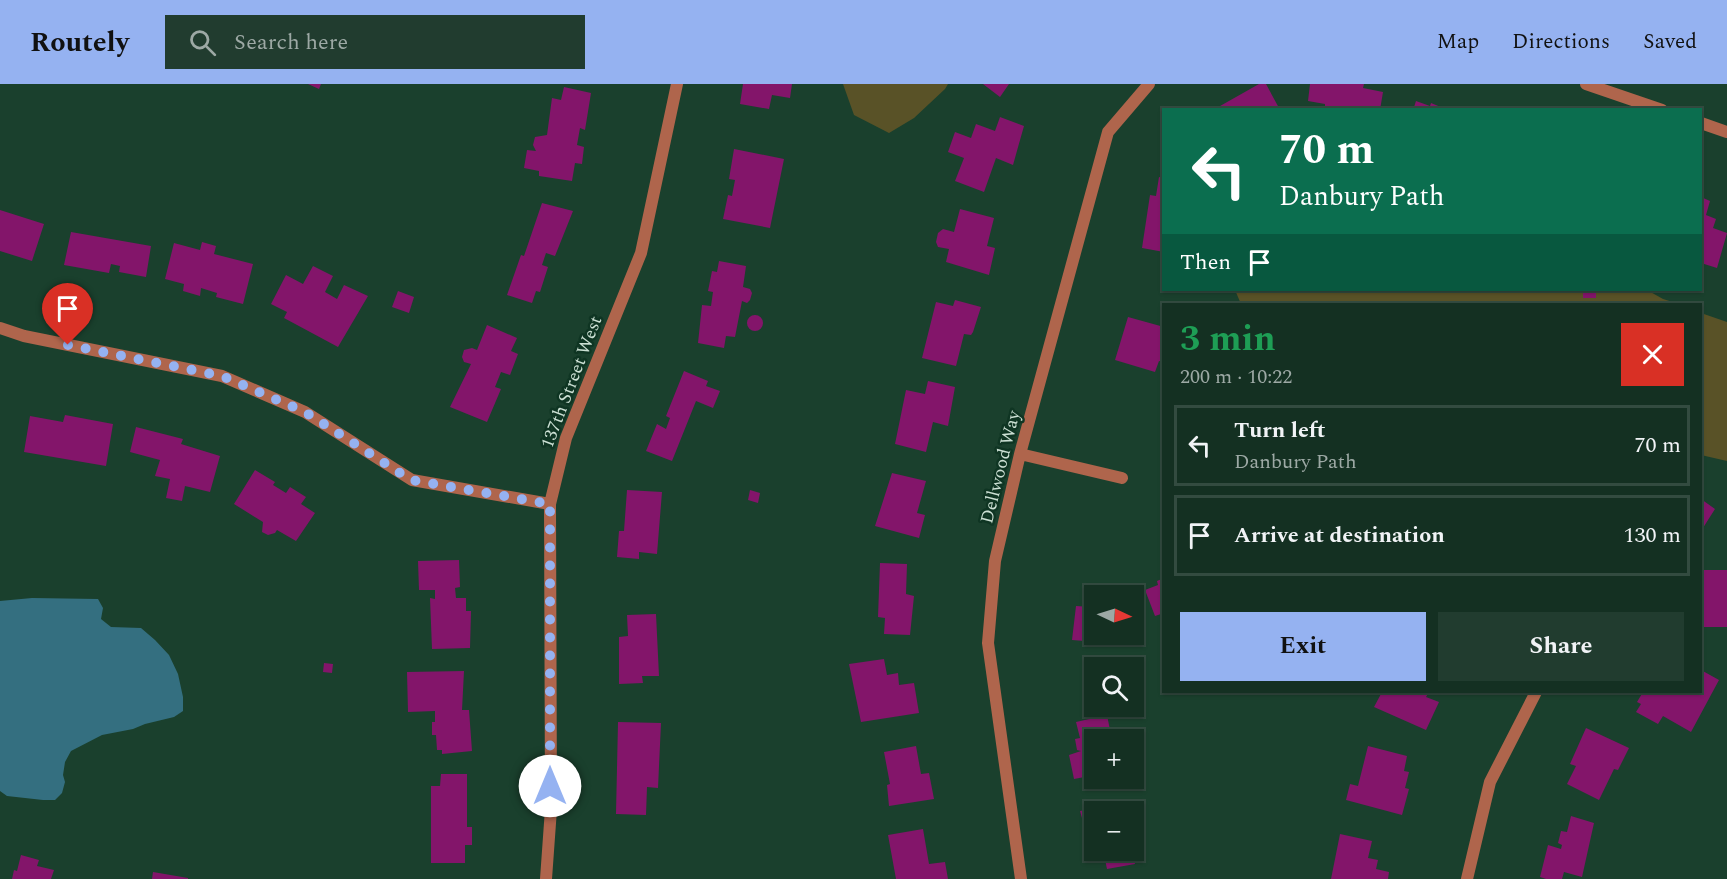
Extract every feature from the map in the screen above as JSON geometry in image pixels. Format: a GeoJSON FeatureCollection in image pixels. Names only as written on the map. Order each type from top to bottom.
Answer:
{"type":"FeatureCollection","features":[{"type":"Feature","properties":{"kind":"street","name":"137th Street West"},"geometry":{"type":"LineString","coordinates":[[546,879],[551,809],[550,504],[566,438],[641,253],[677,84]]}},
{"type":"Feature","properties":{"kind":"street","name":"Dellwood Way"},"geometry":{"type":"LineString","coordinates":[[1021,879],[988,643],[995,561],[1020,454],[1108,132],[1149,84]]}},
{"type":"Feature","properties":{"kind":"street"},"geometry":{"type":"LineString","coordinates":[[1586,84],[1656,108]]}},
{"type":"Feature","properties":{"kind":"street"},"geometry":{"type":"LineString","coordinates":[[1702,123],[1727,132]]}},
{"type":"Feature","properties":{"kind":"street"},"geometry":{"type":"LineString","coordinates":[[0,328],[24,336],[222,376],[305,412],[411,480],[550,504]]}},
{"type":"Feature","properties":{"kind":"street"},"geometry":{"type":"LineString","coordinates":[[1020,454],[1122,478]]}},
{"type":"Feature","properties":{"kind":"street"},"geometry":{"type":"LineString","coordinates":[[1467,879],[1490,782],[1535,693]]}},
{"type":"Feature","properties":{"kind":"shaded area"},"geometry":{"type":"Polygon","coordinates":[[[843,84],[948,84],[914,118],[889,133],[854,115],[843,84]]]}},
{"type":"Feature","properties":{"kind":"shaded area"},"geometry":{"type":"Polygon","coordinates":[[[1235,291],[1649,291],[1676,303],[1241,303],[1235,291]]]}},
{"type":"Feature","properties":{"kind":"shaded area"},"geometry":{"type":"Polygon","coordinates":[[[1702,313],[1727,322],[1727,461],[1702,455],[1702,313]]]}},
{"type":"Feature","properties":{"kind":"water"},"geometry":{"type":"Polygon","coordinates":[[[32,598],[98,599],[103,608],[101,619],[111,627],[141,628],[169,655],[178,674],[183,697],[183,711],[174,717],[102,735],[71,751],[65,762],[63,775],[65,782],[62,793],[55,800],[7,796],[0,791],[0,601],[32,598]]]}},
{"type":"Feature","properties":{"kind":"building"},"geometry":{"type":"Polygon","coordinates":[[[308,84],[321,84],[319,89],[308,84]]]}},
{"type":"Feature","properties":{"kind":"building"},"geometry":{"type":"Polygon","coordinates":[[[743,84],[792,84],[790,98],[772,95],[769,109],[740,104],[743,84]]]}},
{"type":"Feature","properties":{"kind":"building"},"geometry":{"type":"Polygon","coordinates":[[[983,84],[1009,84],[1000,97],[983,84]]]}},
{"type":"Feature","properties":{"kind":"building"},"geometry":{"type":"Polygon","coordinates":[[[1259,84],[1266,84],[1279,108],[1217,108],[1259,84]]]}},
{"type":"Feature","properties":{"kind":"building"},"geometry":{"type":"Polygon","coordinates":[[[1310,84],[1364,84],[1363,88],[1383,92],[1380,108],[1325,108],[1325,104],[1308,101],[1310,84]]]}},
{"type":"Feature","properties":{"kind":"building"},"geometry":{"type":"Polygon","coordinates":[[[564,87],[591,93],[585,130],[580,128],[577,145],[584,147],[582,164],[575,163],[572,181],[539,176],[539,171],[524,168],[527,150],[536,151],[533,145],[535,137],[547,135],[552,98],[561,100],[564,87]]]}},
{"type":"Feature","properties":{"kind":"building"},"geometry":{"type":"Polygon","coordinates":[[[1416,101],[1430,106],[1431,103],[1443,108],[1414,108],[1416,101]]]}},
{"type":"Feature","properties":{"kind":"building"},"geometry":{"type":"Polygon","coordinates":[[[1000,117],[1024,126],[1013,165],[996,158],[984,192],[955,181],[964,158],[948,152],[955,132],[971,138],[976,124],[995,131],[1000,117]]]}},
{"type":"Feature","properties":{"kind":"building"},"geometry":{"type":"Polygon","coordinates":[[[734,149],[784,159],[770,228],[723,219],[728,195],[732,196],[735,180],[729,179],[734,149]]]}},
{"type":"Feature","properties":{"kind":"building"},"geometry":{"type":"Polygon","coordinates":[[[1159,177],[1162,178],[1162,252],[1142,248],[1150,195],[1156,196],[1159,177]]]}},
{"type":"Feature","properties":{"kind":"building"},"geometry":{"type":"Polygon","coordinates":[[[1702,197],[1710,201],[1706,215],[1716,219],[1713,228],[1727,233],[1717,268],[1702,263],[1702,197]]]}},
{"type":"Feature","properties":{"kind":"building"},"geometry":{"type":"Polygon","coordinates":[[[542,203],[573,211],[555,256],[546,253],[542,265],[548,267],[540,292],[536,291],[532,303],[507,295],[521,255],[524,256],[542,203]]]}},
{"type":"Feature","properties":{"kind":"building"},"geometry":{"type":"Polygon","coordinates":[[[960,209],[994,218],[987,246],[995,248],[989,275],[946,262],[949,249],[938,247],[936,242],[938,233],[943,229],[954,232],[960,209]]]}},
{"type":"Feature","properties":{"kind":"building"},"geometry":{"type":"Polygon","coordinates":[[[0,210],[44,224],[32,261],[0,251],[0,210]]]}},
{"type":"Feature","properties":{"kind":"building"},"geometry":{"type":"Polygon","coordinates":[[[71,232],[151,246],[146,277],[119,272],[120,266],[111,264],[109,273],[64,265],[71,232]]]}},
{"type":"Feature","properties":{"kind":"building"},"geometry":{"type":"Polygon","coordinates":[[[202,242],[216,246],[214,254],[253,264],[243,304],[216,297],[217,293],[201,288],[200,296],[183,291],[184,284],[165,279],[174,243],[200,250],[202,242]]]}},
{"type":"Feature","properties":{"kind":"building"},"geometry":{"type":"Polygon","coordinates":[[[719,261],[746,266],[743,287],[750,289],[752,293],[747,303],[742,301],[735,337],[726,336],[724,348],[698,343],[702,305],[711,306],[713,292],[708,291],[712,271],[717,272],[719,261]]]}},
{"type":"Feature","properties":{"kind":"building"},"geometry":{"type":"Polygon","coordinates":[[[313,266],[333,276],[325,292],[337,299],[344,285],[368,296],[338,347],[284,318],[287,312],[271,304],[286,275],[303,284],[313,266]]]}},
{"type":"Feature","properties":{"kind":"building"},"geometry":{"type":"Polygon","coordinates":[[[398,291],[414,297],[409,313],[392,307],[398,291]]]}},
{"type":"Feature","properties":{"kind":"building"},"geometry":{"type":"Polygon","coordinates":[[[1583,291],[1596,291],[1596,298],[1583,298],[1583,291]]]}},
{"type":"Feature","properties":{"kind":"building"},"geometry":{"type":"Polygon","coordinates":[[[955,300],[981,307],[973,332],[971,335],[964,334],[956,366],[922,358],[936,302],[953,306],[955,300]]]}},
{"type":"Feature","properties":{"kind":"building"},"geometry":{"type":"Polygon","coordinates":[[[752,315],[758,315],[763,323],[761,329],[752,331],[747,326],[747,320],[752,315]]]}},
{"type":"Feature","properties":{"kind":"building"},"geometry":{"type":"Polygon","coordinates":[[[1128,317],[1162,326],[1162,362],[1159,361],[1155,372],[1115,360],[1128,317]]]}},
{"type":"Feature","properties":{"kind":"building"},"geometry":{"type":"Polygon","coordinates":[[[487,325],[517,338],[511,351],[518,354],[510,375],[501,372],[495,387],[501,389],[487,422],[450,407],[471,364],[464,362],[462,357],[464,350],[472,348],[477,350],[487,325]]]}},
{"type":"Feature","properties":{"kind":"building"},"geometry":{"type":"Polygon","coordinates":[[[684,371],[708,381],[706,386],[720,391],[713,408],[696,401],[672,461],[646,451],[657,424],[666,429],[670,418],[666,416],[684,371]]]}},
{"type":"Feature","properties":{"kind":"building"},"geometry":{"type":"Polygon","coordinates":[[[928,381],[955,387],[948,426],[933,422],[926,452],[895,444],[906,390],[925,394],[928,381]]]}},
{"type":"Feature","properties":{"kind":"building"},"geometry":{"type":"Polygon","coordinates":[[[65,415],[113,424],[106,466],[24,452],[30,416],[63,422],[65,415]]]}},
{"type":"Feature","properties":{"kind":"building"},"geometry":{"type":"Polygon","coordinates":[[[136,427],[183,439],[181,444],[220,456],[210,492],[185,486],[182,501],[166,498],[170,479],[155,476],[160,460],[130,452],[136,427]]]}},
{"type":"Feature","properties":{"kind":"building"},"geometry":{"type":"Polygon","coordinates":[[[255,470],[275,482],[273,485],[286,493],[290,487],[306,497],[301,504],[315,513],[296,541],[277,530],[268,535],[262,532],[263,522],[234,504],[255,470]]]}},
{"type":"Feature","properties":{"kind":"building"},"geometry":{"type":"Polygon","coordinates":[[[892,473],[926,481],[917,513],[925,515],[919,538],[875,526],[892,473]]]}},
{"type":"Feature","properties":{"kind":"building"},"geometry":{"type":"Polygon","coordinates":[[[627,490],[662,492],[657,554],[639,552],[639,559],[617,557],[619,531],[624,531],[627,490]]]}},
{"type":"Feature","properties":{"kind":"building"},"geometry":{"type":"Polygon","coordinates":[[[750,490],[760,493],[758,503],[748,500],[750,490]]]}},
{"type":"Feature","properties":{"kind":"building"},"geometry":{"type":"Polygon","coordinates":[[[1702,500],[1715,509],[1702,529],[1702,500]]]}},
{"type":"Feature","properties":{"kind":"building"},"geometry":{"type":"Polygon","coordinates":[[[459,560],[460,587],[455,588],[456,598],[466,598],[466,611],[471,611],[470,648],[432,649],[430,598],[435,599],[435,590],[419,590],[418,561],[459,560]]]}},
{"type":"Feature","properties":{"kind":"building"},"geometry":{"type":"Polygon","coordinates":[[[880,563],[907,564],[906,594],[914,596],[910,635],[884,634],[885,618],[878,617],[880,563]]]}},
{"type":"Feature","properties":{"kind":"building"},"geometry":{"type":"Polygon","coordinates":[[[1702,570],[1727,570],[1727,627],[1702,627],[1702,570]]]}},
{"type":"Feature","properties":{"kind":"building"},"geometry":{"type":"Polygon","coordinates":[[[1162,579],[1162,614],[1155,616],[1145,590],[1158,585],[1157,581],[1162,579]]]}},
{"type":"Feature","properties":{"kind":"building"},"geometry":{"type":"Polygon","coordinates":[[[1100,583],[1129,585],[1100,585],[1100,583]]]}},
{"type":"Feature","properties":{"kind":"building"},"geometry":{"type":"Polygon","coordinates":[[[1076,606],[1084,606],[1084,641],[1072,640],[1076,606]]]}},
{"type":"Feature","properties":{"kind":"building"},"geometry":{"type":"Polygon","coordinates":[[[656,614],[659,676],[642,676],[643,683],[619,684],[619,637],[628,636],[627,615],[656,614]]]}},
{"type":"Feature","properties":{"kind":"building"},"geometry":{"type":"Polygon","coordinates":[[[884,659],[887,675],[898,673],[899,685],[914,683],[919,713],[861,722],[849,664],[884,659]]]}},
{"type":"Feature","properties":{"kind":"building"},"geometry":{"type":"Polygon","coordinates":[[[324,663],[333,664],[332,673],[323,672],[324,663]]]}},
{"type":"Feature","properties":{"kind":"building"},"geometry":{"type":"Polygon","coordinates":[[[464,671],[462,710],[469,710],[472,751],[442,754],[442,750],[437,750],[436,735],[432,735],[435,711],[408,712],[407,672],[464,671]]]}},
{"type":"Feature","properties":{"kind":"building"},"geometry":{"type":"Polygon","coordinates":[[[1702,671],[1719,680],[1691,732],[1663,716],[1658,724],[1636,712],[1641,704],[1637,702],[1642,693],[1702,693],[1702,671]]]}},
{"type":"Feature","properties":{"kind":"building"},"geometry":{"type":"Polygon","coordinates":[[[1381,693],[1428,693],[1426,697],[1439,702],[1426,730],[1374,707],[1381,693]]]}},
{"type":"Feature","properties":{"kind":"building"},"geometry":{"type":"Polygon","coordinates":[[[1107,717],[1110,729],[1084,729],[1084,777],[1074,779],[1069,755],[1081,751],[1077,750],[1075,739],[1080,738],[1076,722],[1107,717]]]}},
{"type":"Feature","properties":{"kind":"building"},"geometry":{"type":"Polygon","coordinates":[[[618,722],[661,723],[658,788],[647,787],[646,815],[616,814],[618,722]]]}},
{"type":"Feature","properties":{"kind":"building"},"geometry":{"type":"Polygon","coordinates":[[[1586,728],[1629,748],[1618,770],[1614,769],[1599,800],[1567,784],[1576,766],[1570,764],[1586,728]]]}},
{"type":"Feature","properties":{"kind":"building"},"geometry":{"type":"Polygon","coordinates":[[[916,746],[921,774],[929,773],[934,799],[889,806],[887,785],[890,784],[884,752],[916,746]]]}},
{"type":"Feature","properties":{"kind":"building"},"geometry":{"type":"Polygon","coordinates":[[[1368,746],[1407,756],[1404,771],[1409,772],[1405,788],[1409,789],[1402,815],[1346,800],[1350,784],[1358,786],[1368,746]]]}},
{"type":"Feature","properties":{"kind":"building"},"geometry":{"type":"Polygon","coordinates":[[[441,774],[467,774],[467,827],[472,827],[472,845],[465,845],[465,863],[431,863],[431,786],[440,786],[441,774]]]}},
{"type":"Feature","properties":{"kind":"building"},"geometry":{"type":"Polygon","coordinates":[[[1084,810],[1084,825],[1080,811],[1084,810]]]}},
{"type":"Feature","properties":{"kind":"building"},"geometry":{"type":"Polygon","coordinates":[[[1571,816],[1594,823],[1582,877],[1564,872],[1562,879],[1540,877],[1548,845],[1561,849],[1562,845],[1558,843],[1561,831],[1567,832],[1571,816]]]}},
{"type":"Feature","properties":{"kind":"building"},"geometry":{"type":"Polygon","coordinates":[[[923,829],[929,864],[945,862],[948,879],[896,879],[888,835],[923,829]]]}},
{"type":"Feature","properties":{"kind":"building"},"geometry":{"type":"Polygon","coordinates":[[[1340,834],[1372,841],[1368,858],[1378,860],[1376,869],[1389,872],[1388,879],[1331,879],[1340,834]]]}},
{"type":"Feature","properties":{"kind":"building"},"geometry":{"type":"Polygon","coordinates":[[[21,855],[39,860],[37,866],[54,870],[51,879],[12,879],[14,870],[17,871],[21,855]]]}},
{"type":"Feature","properties":{"kind":"building"},"geometry":{"type":"Polygon","coordinates":[[[1105,861],[1134,861],[1135,864],[1107,869],[1105,861]]]}},
{"type":"Feature","properties":{"kind":"building"},"geometry":{"type":"Polygon","coordinates":[[[153,872],[188,878],[188,879],[152,879],[153,872]]]}},
{"type":"Feature","properties":{"kind":"route"},"geometry":{"type":"LineString","coordinates":[[68,345],[222,376],[305,412],[411,480],[550,504],[550,786]]}}]}
